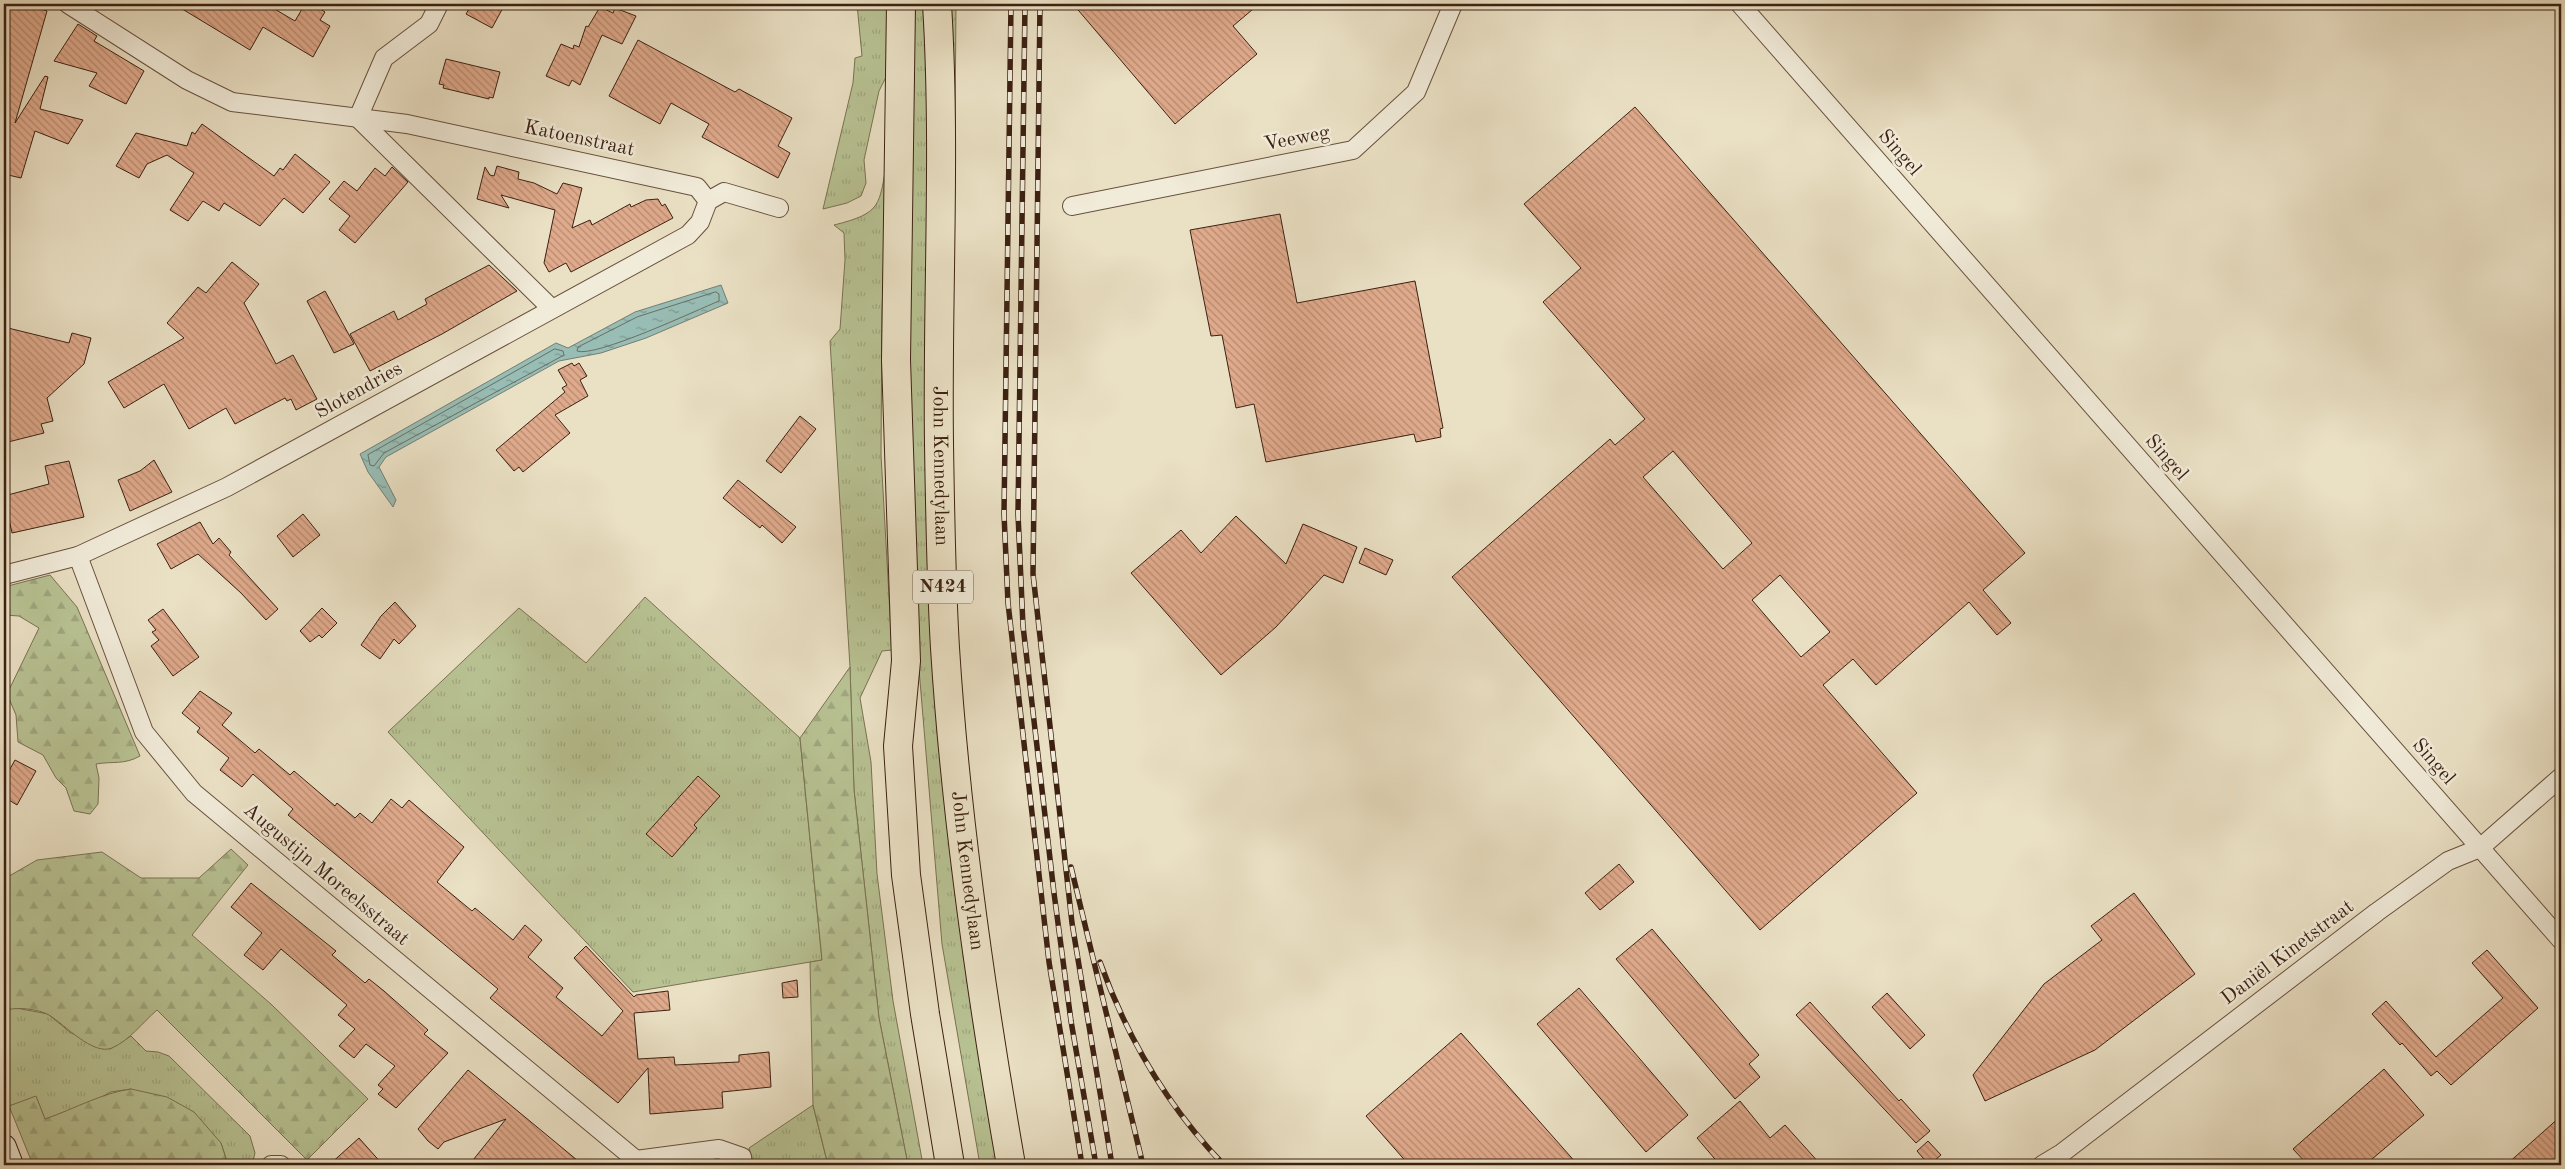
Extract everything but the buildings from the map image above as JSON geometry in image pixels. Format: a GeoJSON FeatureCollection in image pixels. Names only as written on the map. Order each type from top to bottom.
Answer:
{"type":"FeatureCollection","features":[{"type":"Feature","properties":{"kind":"highway","name":"John Kennedylaan"},"geometry":{"type":"LineString","coordinates":[[901,4],[896,360],[906,660],[898,746],[906,875],[925,1014],[950,1165]]}},
{"type":"Feature","properties":{"kind":"highway","name":"John Kennedylaan"},"geometry":{"type":"LineString","coordinates":[[937,4],[939,443],[945,648],[964,861],[984,1003],[1011,1165]]}},
{"type":"Feature","properties":{"kind":"street","name":"Katoenstraat"},"geometry":{"type":"LineString","coordinates":[[68,4],[187,80],[232,102],[407,124],[697,187],[708,202]]}},
{"type":"Feature","properties":{"kind":"street"},"geometry":{"type":"LineString","coordinates":[[440,4],[428,24],[384,58],[358,118],[552,309]]}},
{"type":"Feature","properties":{"kind":"street","name":"Veeweg"},"geometry":{"type":"LineString","coordinates":[[1072,206],[1353,150],[1416,92],[1453,4]]}},
{"type":"Feature","properties":{"kind":"street","name":"Singel"},"geometry":{"type":"LineString","coordinates":[[1740,4],[2561,940]]}},
{"type":"Feature","properties":{"kind":"street"},"geometry":{"type":"LineString","coordinates":[[708,202],[724,192],[779,208]]}},
{"type":"Feature","properties":{"kind":"street","name":"Slotendries"},"geometry":{"type":"LineString","coordinates":[[4,575],[78,556],[227,487],[688,236],[700,222],[708,202]]}},
{"type":"Feature","properties":{"kind":"street","name":"Augustijn Moreelsstraat"},"geometry":{"type":"LineString","coordinates":[[78,556],[144,732],[194,793],[639,1163],[719,1149],[742,1157],[743,1165]]}},
{"type":"Feature","properties":{"kind":"street","name":"Daniël Kinetstraat"},"geometry":{"type":"LineString","coordinates":[[2042,1165],[2062,1153],[2377,912],[2448,861],[2480,848],[2561,777]]}},
{"type":"Feature","properties":{"kind":"street"},"geometry":{"type":"LineString","coordinates":[[4,1147],[11,1165]]}},
{"type":"Feature","properties":{"kind":"street"},"geometry":{"type":"LineString","coordinates":[[271,1165],[281,1165]]}},
{"type":"Feature","properties":{"kind":"green space"},"geometry":{"type":"Polygon","coordinates":[[[857,4],[890,4],[888,73],[879,91],[864,160],[866,183],[861,196],[847,203],[823,209],[853,83],[855,58],[862,56],[857,4]]]}},
{"type":"Feature","properties":{"kind":"green space"},"geometry":{"type":"Polygon","coordinates":[[[915,4],[926,4],[929,186],[925,342],[1003,1165],[980,1165],[942,944],[919,669],[910,442],[909,228],[915,4]]]}},
{"type":"Feature","properties":{"kind":"green space"},"geometry":{"type":"Polygon","coordinates":[[[950,4],[956,4],[955,129],[950,4]]]}},
{"type":"Feature","properties":{"kind":"green space"},"geometry":{"type":"Polygon","coordinates":[[[887,160],[882,312],[881,455],[892,650],[882,651],[860,698],[871,762],[877,874],[893,1001],[923,1165],[908,1165],[879,1018],[854,790],[850,667],[830,341],[840,329],[845,260],[844,233],[834,225],[861,216],[876,205],[882,188],[887,160]]]}},
{"type":"Feature","properties":{"kind":"green space"},"geometry":{"type":"Polygon","coordinates":[[[50,575],[77,607],[140,756],[124,762],[96,764],[99,778],[98,804],[90,814],[74,811],[66,788],[56,778],[43,755],[18,742],[16,715],[7,694],[39,628],[19,616],[4,615],[4,587],[50,575]]]}},
{"type":"Feature","properties":{"kind":"green space"},"geometry":{"type":"Polygon","coordinates":[[[645,597],[800,738],[822,960],[633,992],[388,732],[519,608],[586,663],[645,597]]]}},
{"type":"Feature","properties":{"kind":"green space"},"geometry":{"type":"Polygon","coordinates":[[[850,667],[854,790],[879,1018],[908,1165],[828,1165],[813,1105],[810,962],[822,960],[800,738],[850,667]]]}},
{"type":"Feature","properties":{"kind":"green space"},"geometry":{"type":"Polygon","coordinates":[[[231,849],[248,865],[192,935],[272,1005],[368,1099],[307,1160],[157,1010],[125,1041],[112,1048],[104,1049],[79,1038],[45,1013],[20,1008],[4,1011],[4,879],[37,860],[102,852],[141,878],[199,878],[231,849]]]}},
{"type":"Feature","properties":{"kind":"green space"},"geometry":{"type":"Polygon","coordinates":[[[11,1007],[48,1014],[71,1033],[110,1049],[131,1036],[146,1051],[158,1052],[169,1056],[250,1136],[255,1153],[252,1165],[228,1165],[221,1143],[131,1089],[111,1092],[84,1106],[45,1119],[36,1097],[9,1106],[4,1091],[4,1011],[11,1007]]]}},
{"type":"Feature","properties":{"kind":"green space"},"geometry":{"type":"Polygon","coordinates":[[[131,1089],[167,1097],[194,1112],[221,1143],[228,1165],[33,1165],[9,1106],[36,1096],[45,1119],[99,1098],[131,1089]]]}},
{"type":"Feature","properties":{"kind":"green space"},"geometry":{"type":"Polygon","coordinates":[[[813,1105],[828,1165],[754,1165],[749,1148],[813,1105]]]}},
{"type":"Feature","properties":{"kind":"water"},"geometry":{"type":"Polygon","coordinates":[[[721,285],[728,303],[646,338],[601,353],[559,361],[386,457],[379,467],[396,500],[393,507],[368,472],[360,454],[556,343],[568,348],[635,312],[721,285]]]}},
{"type":"Feature","properties":{"kind":"railway"},"geometry":{"type":"LineString","coordinates":[[1011,4],[1004,514],[1008,603],[1049,962],[1082,1165]]}},
{"type":"Feature","properties":{"kind":"railway"},"geometry":{"type":"LineString","coordinates":[[1025,4],[1018,514],[1023,626],[1071,1021],[1096,1165]]}},
{"type":"Feature","properties":{"kind":"railway"},"geometry":{"type":"LineString","coordinates":[[1040,4],[1033,574],[1072,923],[1112,1165]]}},
{"type":"Feature","properties":{"kind":"railway"},"geometry":{"type":"LineString","coordinates":[[1071,867],[1143,1165]]}},
{"type":"Feature","properties":{"kind":"railway"},"geometry":{"type":"LineString","coordinates":[[1100,962],[1123,1018],[1151,1070],[1185,1120],[1224,1165]]}}]}
